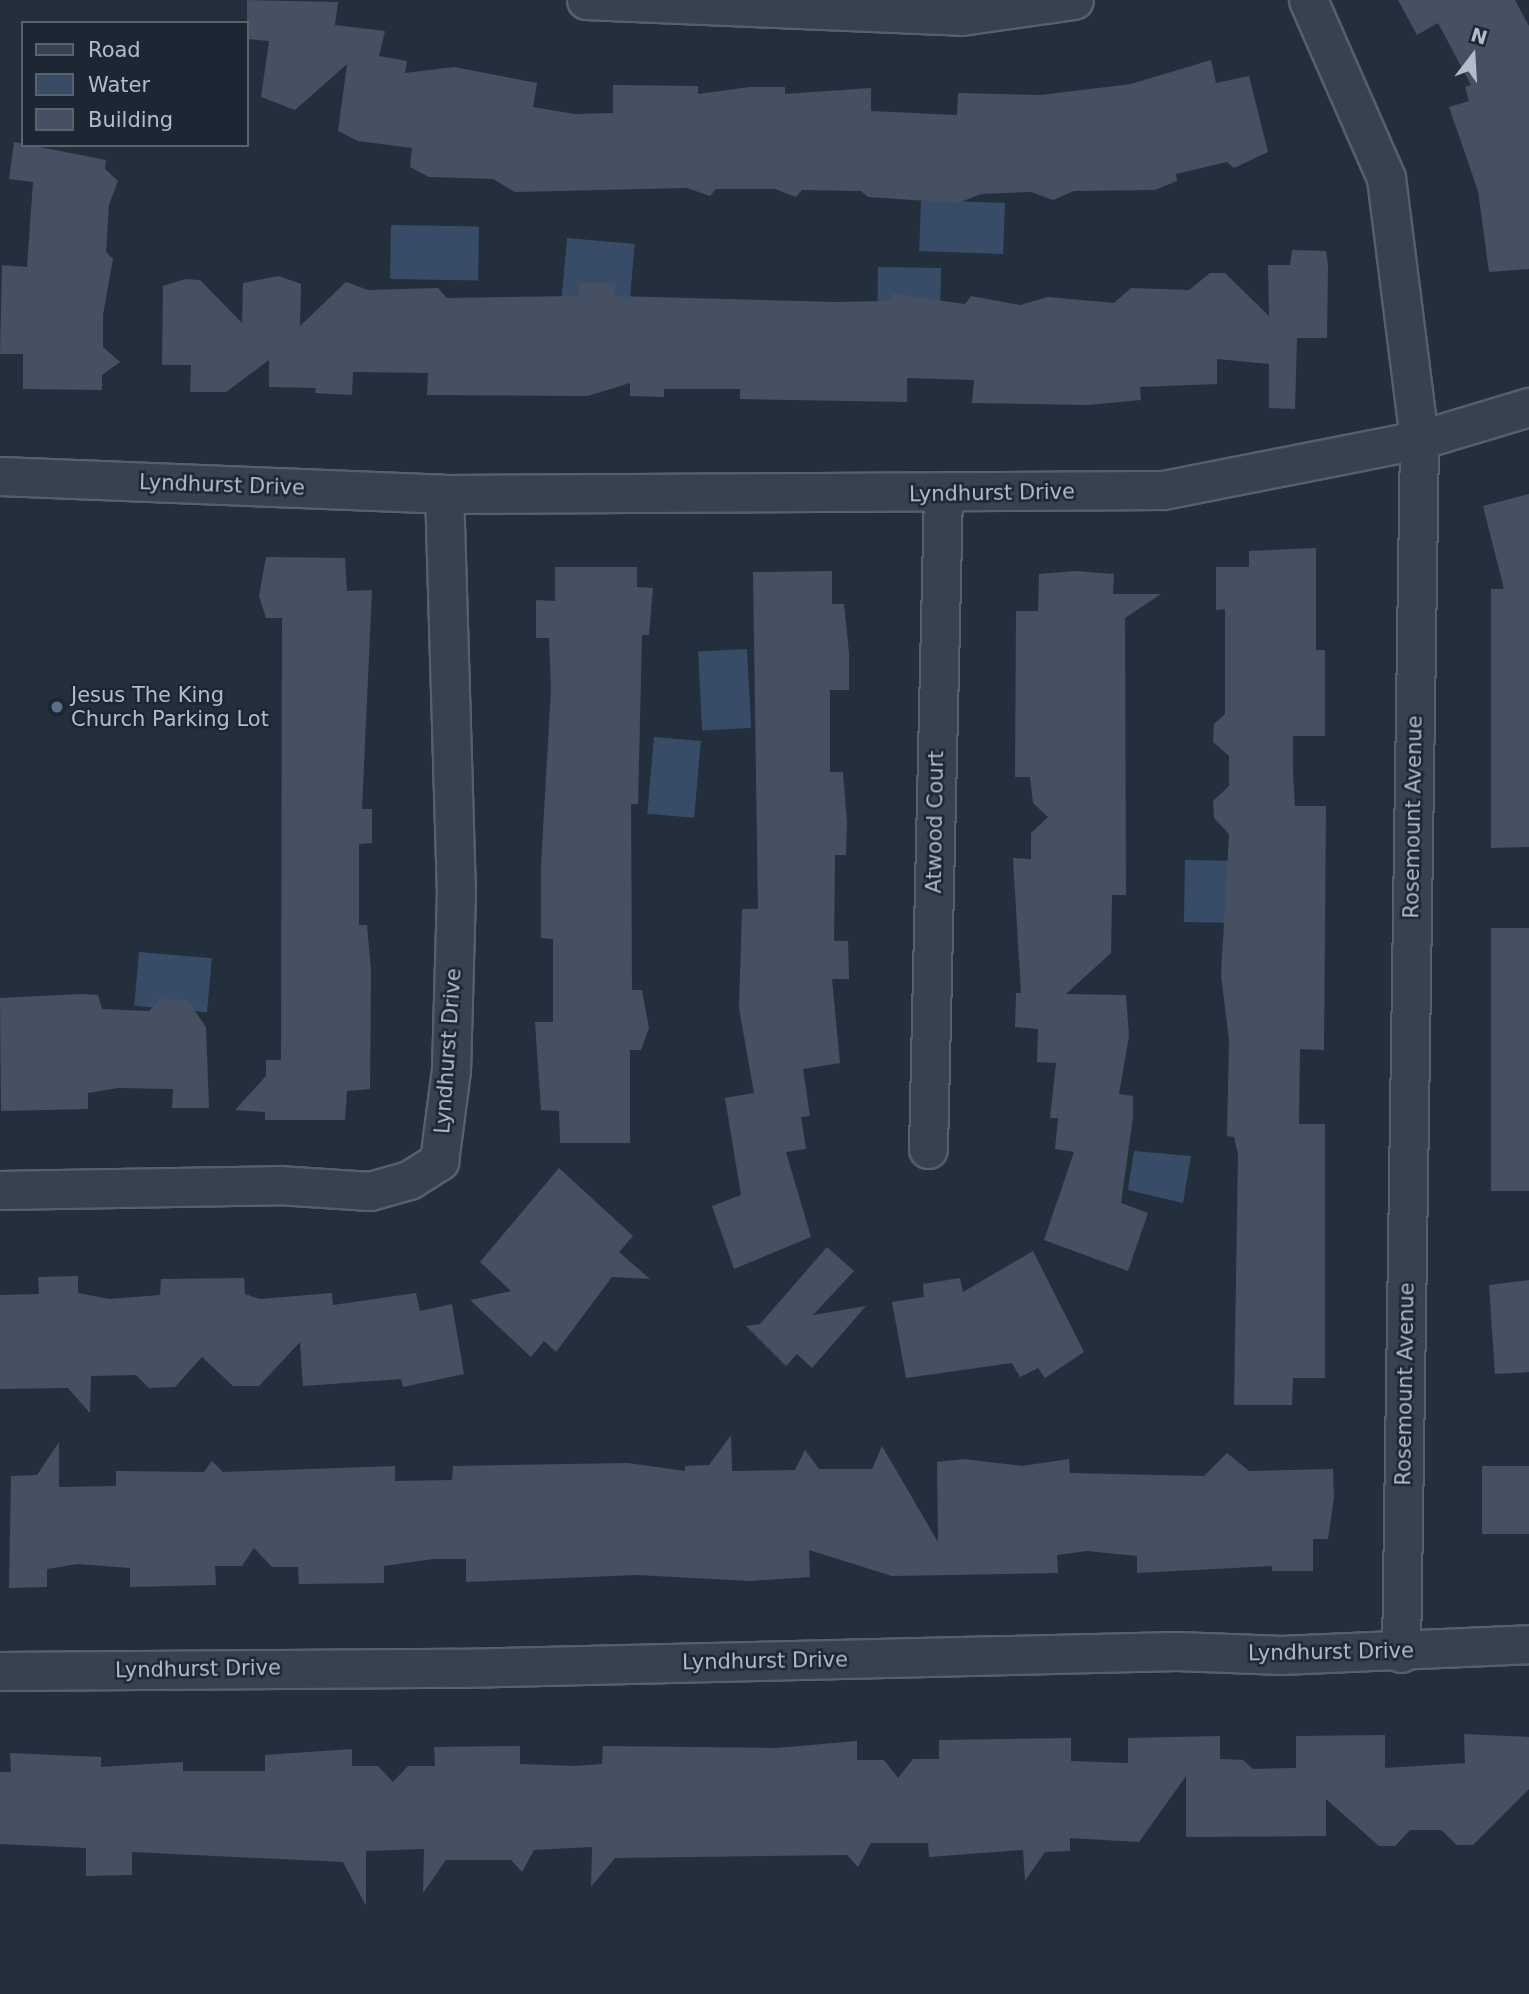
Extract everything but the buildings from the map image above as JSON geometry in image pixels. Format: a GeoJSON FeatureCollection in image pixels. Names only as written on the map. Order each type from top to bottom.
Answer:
{"type":"FeatureCollection","features":[{"type":"Feature","properties":{"kind":"street"},"geometry":{"type":"LineString","coordinates":[[586,0],[961,16],[1074,0]]}},
{"type":"Feature","properties":{"kind":"street","name":"Rosemount Avenue"},"geometry":{"type":"LineString","coordinates":[[1308,0],[1386,178],[1419,440],[1401,1653]]}},
{"type":"Feature","properties":{"kind":"street","name":"Lyndhurst Drive"},"geometry":{"type":"LineString","coordinates":[[0,476],[444,494],[943,495],[1163,490],[1419,440],[1529,407]]}},
{"type":"Feature","properties":{"kind":"street","name":"Lyndhurst Drive"},"geometry":{"type":"LineString","coordinates":[[0,1190],[278,1185],[370,1191],[409,1180],[439,1161],[452,1070],[456,894],[444,494]]}},
{"type":"Feature","properties":{"kind":"street","name":"Atwood Court"},"geometry":{"type":"LineString","coordinates":[[928,1149],[943,495]]}},
{"type":"Feature","properties":{"kind":"street","name":"Lyndhurst Drive"},"geometry":{"type":"LineString","coordinates":[[0,1671],[456,1668],[1177,1651],[1401,1653],[1529,1644]]}},
{"type":"Feature","properties":{"kind":"water"},"geometry":{"type":"Polygon","coordinates":[[[921,200],[1005,203],[1003,254],[919,251],[921,200]]]}},
{"type":"Feature","properties":{"kind":"water"},"geometry":{"type":"Polygon","coordinates":[[[391,225],[479,227],[478,281],[390,279],[391,225]]]}},
{"type":"Feature","properties":{"kind":"water"},"geometry":{"type":"Polygon","coordinates":[[[567,238],[635,244],[630,303],[562,297],[567,238]]]}},
{"type":"Feature","properties":{"kind":"water"},"geometry":{"type":"Polygon","coordinates":[[[878,267],[941,268],[940,308],[877,307],[878,267]]]}},
{"type":"Feature","properties":{"kind":"water"},"geometry":{"type":"Polygon","coordinates":[[[747,649],[751,728],[702,730],[698,652],[747,649]]]}},
{"type":"Feature","properties":{"kind":"water"},"geometry":{"type":"Polygon","coordinates":[[[654,737],[701,741],[694,818],[647,814],[654,737]]]}},
{"type":"Feature","properties":{"kind":"water"},"geometry":{"type":"Polygon","coordinates":[[[1185,860],[1229,861],[1228,923],[1184,922],[1185,860]]]}},
{"type":"Feature","properties":{"kind":"water"},"geometry":{"type":"Polygon","coordinates":[[[139,952],[212,958],[207,1012],[134,1006],[139,952]]]}},
{"type":"Feature","properties":{"kind":"water"},"geometry":{"type":"Polygon","coordinates":[[[1134,1151],[1191,1156],[1183,1203],[1128,1190],[1134,1151]]]}},
{"type":"Feature","properties":{"kind":"place","name":"Jesus The King Church Parking Lot"},"geometry":{"type":"Point","coordinates":[57,707]}}]}
